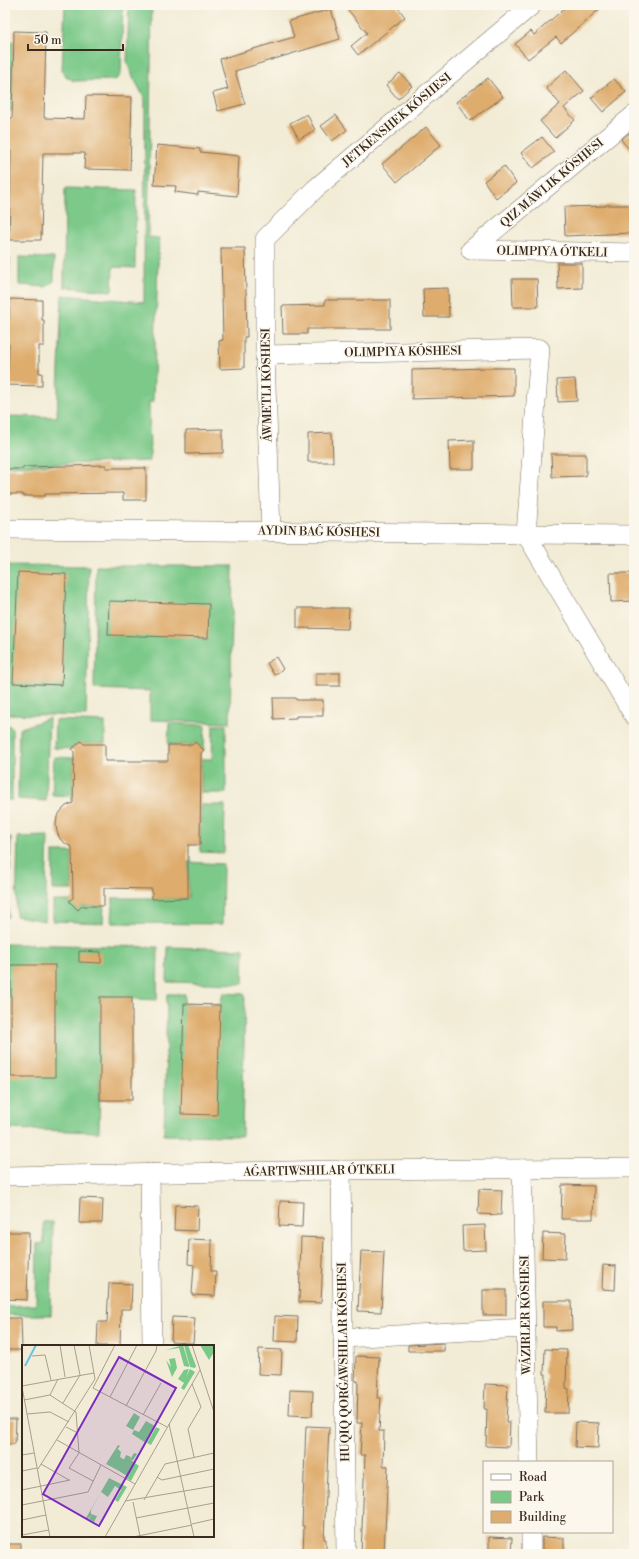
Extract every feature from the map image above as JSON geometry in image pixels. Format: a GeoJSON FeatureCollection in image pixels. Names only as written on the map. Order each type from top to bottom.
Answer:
{"type":"FeatureCollection","features":[{"type":"Feature","properties":{"kind":"street","name":"JETKENSHEK KÓSHESI"},"geometry":{"type":"LineString","coordinates":[[265,239],[315,188],[532,5]]}},
{"type":"Feature","properties":{"kind":"street","name":"OLIMPIYA ÓTKELI"},"geometry":{"type":"LineString","coordinates":[[634,115],[471,250],[634,253]]}},
{"type":"Feature","properties":{"kind":"street","name":"ÁWMETLI KÓSHESI"},"geometry":{"type":"LineString","coordinates":[[265,239],[265,355],[271,532]]}},
{"type":"Feature","properties":{"kind":"street","name":"OLIMPIYA KÓSHESI"},"geometry":{"type":"LineString","coordinates":[[265,355],[540,349],[526,534]]}},
{"type":"Feature","properties":{"kind":"street"},"geometry":{"type":"LineString","coordinates":[[5,529],[634,535]]}},
{"type":"Feature","properties":{"kind":"street"},"geometry":{"type":"LineString","coordinates":[[526,534],[631,707]]}},
{"type":"Feature","properties":{"kind":"street"},"geometry":{"type":"LineString","coordinates":[[5,1176],[341,1170],[634,1168]]}},
{"type":"Feature","properties":{"kind":"street","name":"WÁZIRLER KÓSHESI"},"geometry":{"type":"LineString","coordinates":[[522,1169],[529,1461]]}},
{"type":"Feature","properties":{"kind":"street"},"geometry":{"type":"LineString","coordinates":[[341,1170],[346,1554]]}},
{"type":"Feature","properties":{"kind":"street"},"geometry":{"type":"LineString","coordinates":[[150,1173],[152,1345]]}},
{"type":"Feature","properties":{"kind":"street"},"geometry":{"type":"LineString","coordinates":[[343,1338],[526,1328]]}},
{"type":"Feature","properties":{"kind":"street"},"geometry":{"type":"LineString","coordinates":[[531,1533],[531,1554]]}},
{"type":"Feature","properties":{"kind":"green space"},"geometry":{"type":"Polygon","coordinates":[[[65,5],[123,5],[121,73],[118,78],[113,80],[74,81],[67,77],[62,71],[65,5]]]}},
{"type":"Feature","properties":{"kind":"green space"},"geometry":{"type":"Polygon","coordinates":[[[129,5],[152,5],[148,237],[159,238],[153,402],[149,402],[150,461],[5,466],[5,416],[57,417],[62,295],[144,302],[145,99],[127,63],[129,5]]]}},
{"type":"Feature","properties":{"kind":"green space"},"geometry":{"type":"Polygon","coordinates":[[[5,41],[13,41],[12,111],[5,111],[5,41]]]}},
{"type":"Feature","properties":{"kind":"green space"},"geometry":{"type":"Polygon","coordinates":[[[5,156],[11,156],[9,229],[5,229],[5,156]]]}},
{"type":"Feature","properties":{"kind":"green space"},"geometry":{"type":"Polygon","coordinates":[[[65,188],[136,190],[135,268],[113,267],[112,291],[64,287],[65,188]]]}},
{"type":"Feature","properties":{"kind":"green space"},"geometry":{"type":"Polygon","coordinates":[[[5,257],[10,258],[9,284],[5,284],[5,257]]]}},
{"type":"Feature","properties":{"kind":"green space"},"geometry":{"type":"Polygon","coordinates":[[[19,257],[54,258],[54,281],[46,287],[19,285],[19,257]]]}},
{"type":"Feature","properties":{"kind":"green space"},"geometry":{"type":"Polygon","coordinates":[[[5,565],[89,566],[86,716],[5,714],[5,565]]]}},
{"type":"Feature","properties":{"kind":"green space"},"geometry":{"type":"Polygon","coordinates":[[[96,566],[233,566],[230,723],[150,720],[150,691],[94,689],[96,566]]]}},
{"type":"Feature","properties":{"kind":"green space"},"geometry":{"type":"Polygon","coordinates":[[[49,718],[46,801],[18,799],[19,729],[49,718]]]}},
{"type":"Feature","properties":{"kind":"green space"},"geometry":{"type":"Polygon","coordinates":[[[55,720],[105,722],[105,744],[84,744],[81,741],[72,749],[54,748],[55,720]]]}},
{"type":"Feature","properties":{"kind":"green space"},"geometry":{"type":"Polygon","coordinates":[[[5,722],[12,728],[12,800],[5,800],[5,722]]]}},
{"type":"Feature","properties":{"kind":"green space"},"geometry":{"type":"Polygon","coordinates":[[[169,723],[205,725],[204,750],[195,742],[192,745],[168,745],[169,723]]]}},
{"type":"Feature","properties":{"kind":"green space"},"geometry":{"type":"Polygon","coordinates":[[[213,725],[226,725],[226,793],[201,793],[201,759],[212,759],[213,725]]]}},
{"type":"Feature","properties":{"kind":"green space"},"geometry":{"type":"Polygon","coordinates":[[[54,757],[74,758],[73,796],[52,795],[54,757]]]}},
{"type":"Feature","properties":{"kind":"green space"},"geometry":{"type":"Polygon","coordinates":[[[201,805],[225,805],[224,853],[200,852],[201,805]]]}},
{"type":"Feature","properties":{"kind":"green space"},"geometry":{"type":"Polygon","coordinates":[[[48,836],[45,921],[16,916],[18,837],[48,836]]]}},
{"type":"Feature","properties":{"kind":"green space"},"geometry":{"type":"Polygon","coordinates":[[[5,837],[11,837],[8,917],[5,918],[5,837]]]}},
{"type":"Feature","properties":{"kind":"green space"},"geometry":{"type":"Polygon","coordinates":[[[53,852],[72,852],[72,890],[53,890],[53,852]]]}},
{"type":"Feature","properties":{"kind":"green space"},"geometry":{"type":"Polygon","coordinates":[[[188,862],[223,864],[222,924],[112,923],[113,898],[188,898],[188,862]]]}},
{"type":"Feature","properties":{"kind":"green space"},"geometry":{"type":"Polygon","coordinates":[[[53,901],[69,901],[82,906],[104,906],[103,923],[53,921],[53,901]]]}},
{"type":"Feature","properties":{"kind":"green space"},"geometry":{"type":"Polygon","coordinates":[[[5,944],[158,947],[157,1000],[102,997],[99,1132],[5,1129],[5,944]]]}},
{"type":"Feature","properties":{"kind":"green space"},"geometry":{"type":"Polygon","coordinates":[[[168,947],[244,949],[243,984],[167,982],[168,947]]]}},
{"type":"Feature","properties":{"kind":"green space"},"geometry":{"type":"Polygon","coordinates":[[[223,993],[245,994],[242,1136],[164,1135],[167,994],[185,994],[184,1004],[220,1005],[223,993]]]}},
{"type":"Feature","properties":{"kind":"green space"},"geometry":{"type":"Polygon","coordinates":[[[43,1222],[53,1222],[51,1315],[5,1315],[5,1306],[36,1305],[37,1244],[44,1243],[43,1222]]]}},
{"type":"Feature","properties":{"kind":"building"},"geometry":{"type":"Polygon","coordinates":[[[344,5],[396,5],[405,17],[358,55],[351,46],[367,33],[344,5]]]}},
{"type":"Feature","properties":{"kind":"building"},"geometry":{"type":"Polygon","coordinates":[[[568,5],[604,5],[561,43],[556,37],[528,59],[515,44],[531,31],[534,35],[568,5]]]}},
{"type":"Feature","properties":{"kind":"building"},"geometry":{"type":"Polygon","coordinates":[[[331,9],[340,39],[235,71],[245,104],[218,111],[213,93],[228,89],[220,59],[294,37],[289,21],[331,9]]]}},
{"type":"Feature","properties":{"kind":"building"},"geometry":{"type":"Polygon","coordinates":[[[14,31],[46,32],[44,118],[85,119],[86,96],[132,97],[130,170],[84,169],[85,153],[43,153],[41,240],[9,240],[11,151],[5,151],[5,117],[12,118],[14,31]]]}},
{"type":"Feature","properties":{"kind":"building"},"geometry":{"type":"Polygon","coordinates":[[[566,70],[584,91],[564,108],[575,120],[555,138],[540,121],[560,104],[546,88],[566,70]]]}},
{"type":"Feature","properties":{"kind":"building"},"geometry":{"type":"Polygon","coordinates":[[[400,73],[412,86],[398,99],[386,85],[400,73]]]}},
{"type":"Feature","properties":{"kind":"building"},"geometry":{"type":"Polygon","coordinates":[[[488,78],[503,97],[470,121],[456,102],[488,78]]]}},
{"type":"Feature","properties":{"kind":"building"},"geometry":{"type":"Polygon","coordinates":[[[614,79],[626,92],[603,112],[591,98],[614,79]]]}},
{"type":"Feature","properties":{"kind":"building"},"geometry":{"type":"Polygon","coordinates":[[[307,114],[315,130],[299,139],[290,123],[307,114]]]}},
{"type":"Feature","properties":{"kind":"building"},"geometry":{"type":"Polygon","coordinates":[[[336,115],[347,130],[332,141],[321,126],[336,115]]]}},
{"type":"Feature","properties":{"kind":"building"},"geometry":{"type":"Polygon","coordinates":[[[426,127],[441,145],[397,182],[382,164],[426,127]]]}},
{"type":"Feature","properties":{"kind":"building"},"geometry":{"type":"Polygon","coordinates":[[[634,129],[634,154],[621,140],[634,129]]]}},
{"type":"Feature","properties":{"kind":"building"},"geometry":{"type":"Polygon","coordinates":[[[542,137],[554,152],[533,168],[521,153],[542,137]]]}},
{"type":"Feature","properties":{"kind":"building"},"geometry":{"type":"Polygon","coordinates":[[[157,145],[200,149],[200,152],[239,156],[237,196],[198,192],[198,195],[175,192],[176,186],[154,185],[157,145]]]}},
{"type":"Feature","properties":{"kind":"building"},"geometry":{"type":"Polygon","coordinates":[[[504,166],[516,183],[496,198],[484,181],[504,166]]]}},
{"type":"Feature","properties":{"kind":"building"},"geometry":{"type":"Polygon","coordinates":[[[631,205],[631,233],[565,236],[564,207],[631,205]]]}},
{"type":"Feature","properties":{"kind":"building"},"geometry":{"type":"Polygon","coordinates":[[[221,248],[245,248],[247,337],[244,337],[244,368],[220,369],[219,341],[223,340],[221,248]]]}},
{"type":"Feature","properties":{"kind":"building"},"geometry":{"type":"Polygon","coordinates":[[[557,263],[582,263],[582,288],[558,289],[557,263]]]}},
{"type":"Feature","properties":{"kind":"building"},"geometry":{"type":"Polygon","coordinates":[[[512,279],[537,279],[538,307],[513,307],[512,279]]]}},
{"type":"Feature","properties":{"kind":"building"},"geometry":{"type":"Polygon","coordinates":[[[448,288],[449,317],[424,317],[423,289],[448,288]]]}},
{"type":"Feature","properties":{"kind":"building"},"geometry":{"type":"Polygon","coordinates":[[[10,299],[42,300],[44,346],[39,346],[39,373],[42,373],[42,386],[5,385],[5,372],[8,372],[9,344],[5,344],[5,320],[9,320],[10,299]]]}},
{"type":"Feature","properties":{"kind":"building"},"geometry":{"type":"Polygon","coordinates":[[[325,300],[390,300],[390,329],[307,329],[307,334],[283,334],[282,306],[325,305],[325,300]]]}},
{"type":"Feature","properties":{"kind":"building"},"geometry":{"type":"Polygon","coordinates":[[[514,368],[514,396],[412,399],[412,370],[514,368]]]}},
{"type":"Feature","properties":{"kind":"building"},"geometry":{"type":"Polygon","coordinates":[[[575,379],[577,401],[558,402],[557,380],[575,379]]]}},
{"type":"Feature","properties":{"kind":"building"},"geometry":{"type":"Polygon","coordinates":[[[223,429],[223,453],[186,454],[186,430],[223,429]]]}},
{"type":"Feature","properties":{"kind":"building"},"geometry":{"type":"Polygon","coordinates":[[[332,433],[333,462],[308,462],[308,434],[332,433]]]}},
{"type":"Feature","properties":{"kind":"building"},"geometry":{"type":"Polygon","coordinates":[[[474,440],[474,469],[450,469],[449,441],[474,440]]]}},
{"type":"Feature","properties":{"kind":"building"},"geometry":{"type":"Polygon","coordinates":[[[551,454],[586,454],[586,476],[552,477],[551,454]]]}},
{"type":"Feature","properties":{"kind":"building"},"geometry":{"type":"Polygon","coordinates":[[[106,465],[106,468],[146,468],[146,500],[123,500],[123,493],[45,494],[45,496],[5,494],[5,469],[23,469],[23,467],[106,465]]]}},
{"type":"Feature","properties":{"kind":"building"},"geometry":{"type":"Polygon","coordinates":[[[18,572],[66,574],[62,685],[13,683],[18,572]]]}},
{"type":"Feature","properties":{"kind":"building"},"geometry":{"type":"Polygon","coordinates":[[[610,573],[634,573],[634,601],[611,602],[610,573]]]}},
{"type":"Feature","properties":{"kind":"building"},"geometry":{"type":"Polygon","coordinates":[[[109,601],[209,604],[208,638],[108,635],[109,601]]]}},
{"type":"Feature","properties":{"kind":"building"},"geometry":{"type":"Polygon","coordinates":[[[297,608],[349,608],[348,629],[297,628],[297,608]]]}},
{"type":"Feature","properties":{"kind":"building"},"geometry":{"type":"Polygon","coordinates":[[[276,657],[283,669],[274,675],[267,663],[276,657]]]}},
{"type":"Feature","properties":{"kind":"building"},"geometry":{"type":"Polygon","coordinates":[[[316,673],[340,673],[340,686],[316,686],[316,673]]]}},
{"type":"Feature","properties":{"kind":"building"},"geometry":{"type":"Polygon","coordinates":[[[273,698],[323,700],[323,716],[296,716],[296,718],[274,719],[273,698]]]}},
{"type":"Feature","properties":{"kind":"building"},"geometry":{"type":"Polygon","coordinates":[[[81,741],[84,744],[105,744],[105,761],[168,761],[168,745],[192,745],[195,742],[204,750],[201,753],[200,845],[188,845],[188,898],[152,899],[152,889],[104,888],[104,906],[82,906],[78,910],[69,901],[73,898],[72,847],[60,839],[56,825],[57,817],[61,811],[66,806],[73,803],[74,752],[72,749],[81,741]]]}},
{"type":"Feature","properties":{"kind":"building"},"geometry":{"type":"Polygon","coordinates":[[[79,951],[101,952],[101,963],[79,962],[79,951]]]}},
{"type":"Feature","properties":{"kind":"building"},"geometry":{"type":"Polygon","coordinates":[[[11,965],[55,965],[55,1077],[11,1077],[11,965]]]}},
{"type":"Feature","properties":{"kind":"building"},"geometry":{"type":"Polygon","coordinates":[[[100,997],[132,997],[132,1100],[100,1100],[100,997]]]}},
{"type":"Feature","properties":{"kind":"building"},"geometry":{"type":"Polygon","coordinates":[[[184,1004],[220,1005],[217,1115],[181,1114],[184,1004]]]}},
{"type":"Feature","properties":{"kind":"building"},"geometry":{"type":"Polygon","coordinates":[[[562,1185],[594,1186],[593,1219],[561,1219],[562,1185]]]}},
{"type":"Feature","properties":{"kind":"building"},"geometry":{"type":"Polygon","coordinates":[[[479,1189],[502,1190],[501,1215],[478,1214],[479,1189]]]}},
{"type":"Feature","properties":{"kind":"building"},"geometry":{"type":"Polygon","coordinates":[[[80,1198],[103,1199],[102,1223],[79,1223],[80,1198]]]}},
{"type":"Feature","properties":{"kind":"building"},"geometry":{"type":"Polygon","coordinates":[[[280,1201],[303,1202],[302,1227],[279,1226],[280,1201]]]}},
{"type":"Feature","properties":{"kind":"building"},"geometry":{"type":"Polygon","coordinates":[[[175,1205],[198,1206],[197,1231],[174,1230],[175,1205]]]}},
{"type":"Feature","properties":{"kind":"building"},"geometry":{"type":"Polygon","coordinates":[[[485,1225],[486,1250],[463,1251],[462,1226],[485,1225]]]}},
{"type":"Feature","properties":{"kind":"building"},"geometry":{"type":"Polygon","coordinates":[[[5,1232],[29,1232],[27,1300],[5,1299],[5,1232]]]}},
{"type":"Feature","properties":{"kind":"building"},"geometry":{"type":"Polygon","coordinates":[[[543,1233],[566,1234],[565,1259],[542,1258],[543,1233]]]}},
{"type":"Feature","properties":{"kind":"building"},"geometry":{"type":"Polygon","coordinates":[[[301,1237],[324,1238],[321,1303],[299,1302],[301,1237]]]}},
{"type":"Feature","properties":{"kind":"building"},"geometry":{"type":"Polygon","coordinates":[[[189,1239],[212,1240],[211,1271],[216,1271],[215,1296],[192,1295],[194,1265],[188,1264],[189,1239]]]}},
{"type":"Feature","properties":{"kind":"building"},"geometry":{"type":"Polygon","coordinates":[[[361,1251],[384,1252],[381,1312],[358,1311],[361,1251]]]}},
{"type":"Feature","properties":{"kind":"building"},"geometry":{"type":"Polygon","coordinates":[[[603,1265],[616,1266],[615,1290],[602,1289],[603,1265]]]}},
{"type":"Feature","properties":{"kind":"building"},"geometry":{"type":"Polygon","coordinates":[[[109,1283],[132,1284],[131,1309],[121,1309],[120,1345],[97,1345],[98,1322],[107,1322],[109,1283]]]}},
{"type":"Feature","properties":{"kind":"building"},"geometry":{"type":"Polygon","coordinates":[[[483,1290],[506,1290],[506,1315],[483,1315],[483,1290]]]}},
{"type":"Feature","properties":{"kind":"building"},"geometry":{"type":"Polygon","coordinates":[[[543,1301],[571,1301],[572,1330],[556,1331],[556,1327],[543,1327],[543,1301]]]}},
{"type":"Feature","properties":{"kind":"building"},"geometry":{"type":"Polygon","coordinates":[[[275,1316],[298,1317],[297,1342],[274,1341],[275,1316]]]}},
{"type":"Feature","properties":{"kind":"building"},"geometry":{"type":"Polygon","coordinates":[[[172,1317],[195,1318],[193,1343],[171,1342],[172,1317]]]}},
{"type":"Feature","properties":{"kind":"building"},"geometry":{"type":"Polygon","coordinates":[[[5,1318],[21,1318],[22,1350],[5,1350],[5,1318]]]}},
{"type":"Feature","properties":{"kind":"building"},"geometry":{"type":"Polygon","coordinates":[[[444,1343],[444,1351],[408,1351],[408,1345],[444,1343]]]}},
{"type":"Feature","properties":{"kind":"building"},"geometry":{"type":"Polygon","coordinates":[[[259,1349],[282,1350],[281,1375],[258,1374],[259,1349]]]}},
{"type":"Feature","properties":{"kind":"building"},"geometry":{"type":"Polygon","coordinates":[[[545,1349],[567,1350],[566,1388],[569,1389],[568,1413],[545,1413],[545,1349]]]}},
{"type":"Feature","properties":{"kind":"building"},"geometry":{"type":"Polygon","coordinates":[[[356,1356],[379,1357],[377,1398],[381,1398],[379,1431],[384,1431],[383,1466],[388,1466],[384,1554],[361,1554],[365,1455],[360,1455],[362,1423],[357,1423],[358,1381],[355,1381],[356,1356]]]}},
{"type":"Feature","properties":{"kind":"building"},"geometry":{"type":"Polygon","coordinates":[[[485,1384],[508,1385],[506,1422],[510,1422],[509,1447],[486,1446],[487,1409],[484,1409],[485,1384]]]}},
{"type":"Feature","properties":{"kind":"building"},"geometry":{"type":"Polygon","coordinates":[[[290,1390],[313,1391],[312,1416],[289,1415],[290,1390]]]}},
{"type":"Feature","properties":{"kind":"building"},"geometry":{"type":"Polygon","coordinates":[[[5,1419],[16,1419],[15,1444],[5,1444],[5,1419]]]}},
{"type":"Feature","properties":{"kind":"building"},"geometry":{"type":"Polygon","coordinates":[[[576,1422],[599,1423],[598,1448],[575,1447],[576,1422]]]}},
{"type":"Feature","properties":{"kind":"building"},"geometry":{"type":"Polygon","coordinates":[[[306,1426],[329,1427],[324,1539],[326,1539],[326,1554],[303,1554],[304,1526],[302,1526],[306,1426]]]}},
{"type":"Feature","properties":{"kind":"building"},"geometry":{"type":"Polygon","coordinates":[[[489,1537],[512,1538],[511,1554],[489,1554],[489,1537]]]}},
{"type":"Feature","properties":{"kind":"building"},"geometry":{"type":"Polygon","coordinates":[[[542,1537],[564,1538],[564,1554],[542,1554],[542,1537]]]}},
{"type":"Feature","properties":{"kind":"building"},"geometry":{"type":"Polygon","coordinates":[[[5,1544],[21,1544],[21,1554],[5,1554],[5,1544]]]}}]}
